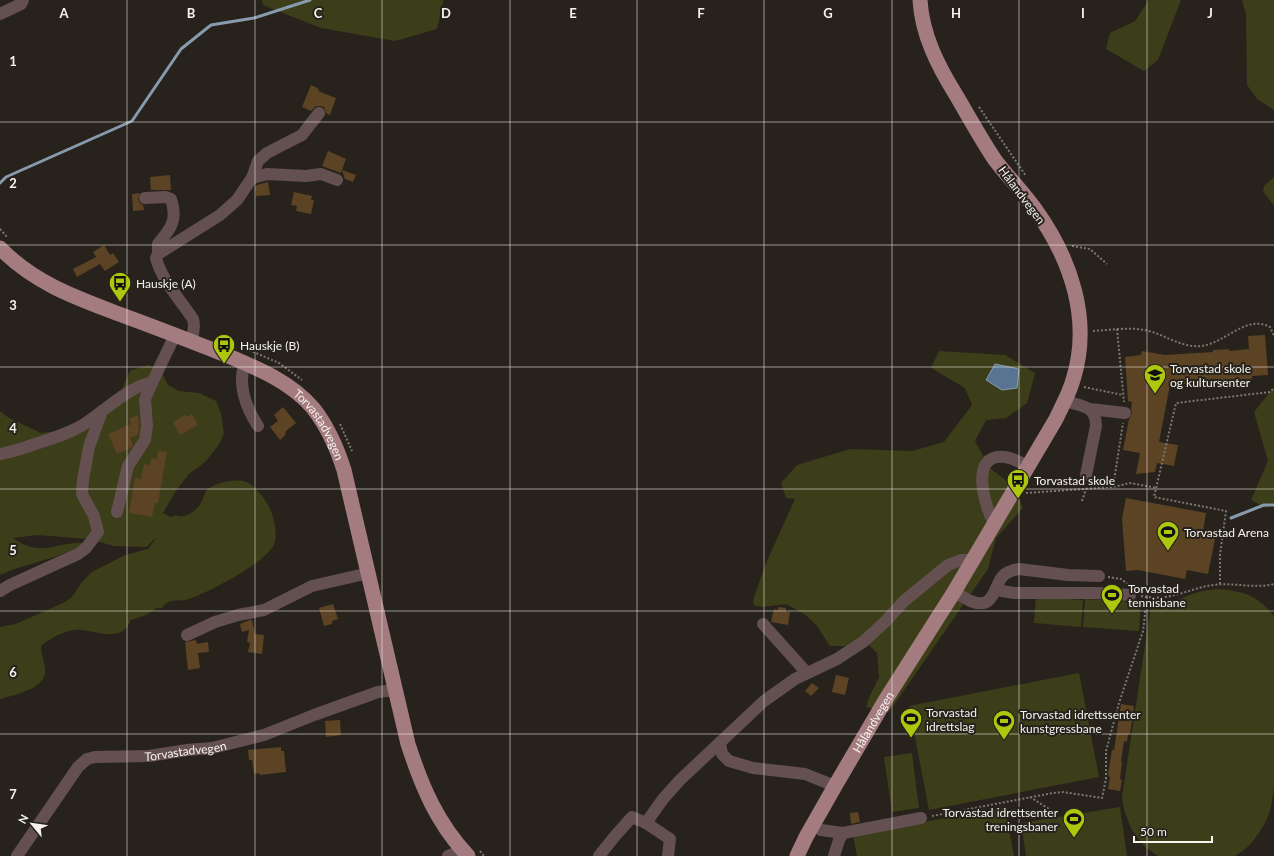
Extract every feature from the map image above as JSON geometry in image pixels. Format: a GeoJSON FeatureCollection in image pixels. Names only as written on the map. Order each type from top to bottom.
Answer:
{"type":"FeatureCollection","features":[{"type":"Feature","properties":{"kind":"main road","name":"Hålandvegen"},"geometry":{"type":"LineString","coordinates":[[797,856],[806,837],[886,699],[954,592],[1028,466],[1069,403],[1077,365],[1080,333],[1077,302],[1068,266],[1040,216],[988,149],[940,69],[927,39],[920,0]]}},
{"type":"Feature","properties":{"kind":"main road","name":"Torvastadvegen"},"geometry":{"type":"LineString","coordinates":[[4,243],[17,264],[52,287],[174,335],[245,356],[293,390],[313,408],[327,429],[338,451],[344,470],[408,744],[423,789],[441,823],[469,851]]}},
{"type":"Feature","properties":{"kind":"street"},"geometry":{"type":"LineString","coordinates":[[0,14],[20,4],[23,0]]}},
{"type":"Feature","properties":{"kind":"street"},"geometry":{"type":"LineString","coordinates":[[158,254],[220,215],[237,200],[252,178],[258,161],[267,153],[302,135],[319,113]]}},
{"type":"Feature","properties":{"kind":"street"},"geometry":{"type":"LineString","coordinates":[[252,178],[267,174],[306,176],[321,174],[337,180]]}},
{"type":"Feature","properties":{"kind":"street"},"geometry":{"type":"LineString","coordinates":[[145,198],[166,197],[171,199],[174,208],[173,220],[168,232],[158,244],[158,254],[156,258],[159,268],[171,289],[193,319],[194,333],[191,341]]}},
{"type":"Feature","properties":{"kind":"street"},"geometry":{"type":"LineString","coordinates":[[117,512],[128,466],[145,440],[147,426],[146,399],[174,335]]}},
{"type":"Feature","properties":{"kind":"street"},"geometry":{"type":"LineString","coordinates":[[245,356],[241,379],[242,386],[258,426]]}},
{"type":"Feature","properties":{"kind":"street"},"geometry":{"type":"LineString","coordinates":[[0,454],[62,435],[86,423],[141,386],[152,384]]}},
{"type":"Feature","properties":{"kind":"street"},"geometry":{"type":"LineString","coordinates":[[1069,403],[1090,409],[1125,413]]}},
{"type":"Feature","properties":{"kind":"street"},"geometry":{"type":"LineString","coordinates":[[1086,475],[1096,426],[1094,413],[1090,409]]}},
{"type":"Feature","properties":{"kind":"street"},"geometry":{"type":"LineString","coordinates":[[0,591],[10,584],[78,554],[86,548],[98,532],[94,516],[82,494],[89,447],[102,411]]}},
{"type":"Feature","properties":{"kind":"street"},"geometry":{"type":"LineString","coordinates":[[994,524],[988,513],[985,502],[982,472],[993,458],[1004,457],[1028,466]]}},
{"type":"Feature","properties":{"kind":"street"},"geometry":{"type":"LineString","coordinates":[[646,823],[663,799],[764,701],[788,683],[837,659],[863,642],[886,621],[904,601],[948,565],[961,560],[973,560]]}},
{"type":"Feature","properties":{"kind":"street"},"geometry":{"type":"LineString","coordinates":[[954,592],[973,602],[979,603],[988,601],[992,598],[1001,578],[1007,572],[1015,569],[1068,575],[1099,576]]}},
{"type":"Feature","properties":{"kind":"street"},"geometry":{"type":"LineString","coordinates":[[187,635],[215,622],[238,615],[264,610],[312,586],[369,573]]}},
{"type":"Feature","properties":{"kind":"street"},"geometry":{"type":"LineString","coordinates":[[996,590],[1014,593],[1096,593],[1130,595]]}},
{"type":"Feature","properties":{"kind":"street"},"geometry":{"type":"LineString","coordinates":[[763,624],[807,674]]}},
{"type":"Feature","properties":{"kind":"street","name":"Torvastadvegen"},"geometry":{"type":"LineString","coordinates":[[17,856],[78,766],[87,759],[122,756],[149,756],[212,748],[264,735],[378,692],[395,690]]}},
{"type":"Feature","properties":{"kind":"street"},"geometry":{"type":"LineString","coordinates":[[720,743],[722,754],[728,761],[753,768],[805,774],[835,786]]}},
{"type":"Feature","properties":{"kind":"street"},"geometry":{"type":"LineString","coordinates":[[599,856],[632,817],[646,823],[670,838],[668,856]]}},
{"type":"Feature","properties":{"kind":"street"},"geometry":{"type":"LineString","coordinates":[[821,830],[843,833],[921,818]]}},
{"type":"Feature","properties":{"kind":"street"},"geometry":{"type":"LineString","coordinates":[[834,856],[843,833]]}},
{"type":"Feature","properties":{"kind":"street"},"geometry":{"type":"LineString","coordinates":[[448,856],[469,851]]}},
{"type":"Feature","properties":{"kind":"path"},"geometry":{"type":"LineString","coordinates":[[975,101],[1027,178]]}},
{"type":"Feature","properties":{"kind":"path"},"geometry":{"type":"LineString","coordinates":[[0,229],[4,243]]}},
{"type":"Feature","properties":{"kind":"path"},"geometry":{"type":"LineString","coordinates":[[1069,240],[1073,247],[1090,249],[1107,264]]}},
{"type":"Feature","properties":{"kind":"path"},"geometry":{"type":"LineString","coordinates":[[1090,332],[1117,329],[1144,330],[1154,332],[1185,345],[1195,346],[1209,344],[1248,325],[1258,324],[1270,327],[1274,336]]}},
{"type":"Feature","properties":{"kind":"path"},"geometry":{"type":"LineString","coordinates":[[1113,487],[1125,413],[1117,329]]}},
{"type":"Feature","properties":{"kind":"path"},"geometry":{"type":"LineString","coordinates":[[245,356],[279,363],[305,382]]}},
{"type":"Feature","properties":{"kind":"path"},"geometry":{"type":"LineString","coordinates":[[1069,403],[1081,386],[1123,395]]}},
{"type":"Feature","properties":{"kind":"path"},"geometry":{"type":"LineString","coordinates":[[1220,584],[1220,555],[1226,511],[1154,497],[1176,403],[1270,392],[1274,388]]}},
{"type":"Feature","properties":{"kind":"path"},"geometry":{"type":"LineString","coordinates":[[339,424],[352,453]]}},
{"type":"Feature","properties":{"kind":"path"},"geometry":{"type":"LineString","coordinates":[[1028,488],[1025,493],[1113,487],[1130,483],[1157,488]]}},
{"type":"Feature","properties":{"kind":"path"},"geometry":{"type":"LineString","coordinates":[[1082,501],[1086,489]]}},
{"type":"Feature","properties":{"kind":"path"},"geometry":{"type":"LineString","coordinates":[[1130,595],[1148,597],[1170,596],[1198,587],[1220,584],[1266,586],[1274,584]]}},
{"type":"Feature","properties":{"kind":"path"},"geometry":{"type":"LineString","coordinates":[[921,818],[1064,792],[1102,798],[1106,779],[1106,751],[1119,703],[1143,631],[1148,597]]}},
{"type":"Feature","properties":{"kind":"path"},"geometry":{"type":"LineString","coordinates":[[1030,797],[1057,814]]}},
{"type":"Feature","properties":{"kind":"path"},"geometry":{"type":"LineString","coordinates":[[469,851],[484,856]]}},
{"type":"Feature","properties":{"kind":"shaded area"},"geometry":{"type":"Polygon","coordinates":[[[262,0],[443,0],[443,2],[437,29],[395,41],[321,28],[263,5],[262,0]]]}},
{"type":"Feature","properties":{"kind":"shaded area"},"geometry":{"type":"Polygon","coordinates":[[[1149,0],[1181,0],[1158,60],[1144,71],[1106,49],[1110,33],[1135,21],[1149,0]]]}},
{"type":"Feature","properties":{"kind":"shaded area"},"geometry":{"type":"Polygon","coordinates":[[[1242,0],[1274,0],[1274,110],[1257,99],[1247,85],[1246,14],[1242,0]]]}},
{"type":"Feature","properties":{"kind":"shaded area"},"geometry":{"type":"Polygon","coordinates":[[[1274,177],[1274,206],[1263,191],[1264,186],[1274,177]]]}},
{"type":"Feature","properties":{"kind":"shaded area"},"geometry":{"type":"Polygon","coordinates":[[[939,351],[1005,355],[1035,373],[1027,403],[1006,418],[986,420],[975,441],[990,468],[1013,486],[1023,508],[996,538],[988,569],[889,712],[866,707],[879,677],[877,653],[866,642],[845,646],[830,646],[817,626],[806,615],[786,604],[761,607],[754,605],[753,600],[766,563],[795,499],[786,498],[781,483],[797,465],[850,449],[912,451],[944,442],[972,405],[965,388],[931,368],[939,351]]]}},
{"type":"Feature","properties":{"kind":"shaded area"},"geometry":{"type":"Polygon","coordinates":[[[148,365],[161,371],[168,385],[179,391],[199,393],[216,401],[221,413],[224,434],[218,446],[205,462],[189,474],[177,489],[163,513],[170,517],[177,515],[188,515],[199,506],[209,488],[231,481],[246,482],[261,494],[271,511],[276,532],[274,544],[261,559],[222,584],[189,599],[168,602],[162,608],[157,608],[146,615],[131,620],[126,628],[120,632],[106,634],[75,630],[52,638],[41,646],[45,671],[44,677],[40,682],[35,687],[21,693],[0,699],[0,627],[16,624],[63,603],[72,597],[82,582],[92,572],[125,555],[148,549],[157,537],[146,547],[114,546],[89,539],[37,535],[13,538],[25,545],[36,548],[48,548],[73,543],[84,543],[74,549],[54,557],[0,575],[0,411],[9,418],[41,433],[66,430],[117,400],[131,369],[132,370],[148,365]]]}},
{"type":"Feature","properties":{"kind":"shaded area"},"geometry":{"type":"Polygon","coordinates":[[[1274,387],[1274,505],[1265,508],[1251,500],[1268,461],[1254,412],[1274,387]]]}},
{"type":"Feature","properties":{"kind":"shaded area"},"geometry":{"type":"Polygon","coordinates":[[[1219,589],[1243,593],[1250,596],[1262,603],[1274,616],[1274,787],[1271,807],[1267,819],[1256,837],[1247,848],[1235,856],[1158,856],[1145,847],[1132,830],[1124,810],[1122,797],[1151,606],[1168,607],[1192,594],[1219,589]]]}},
{"type":"Feature","properties":{"kind":"shaded area"},"geometry":{"type":"Polygon","coordinates":[[[1036,597],[1083,600],[1081,627],[1034,623],[1036,597]]]}},
{"type":"Feature","properties":{"kind":"shaded area","name":"Torvastad tennisbane"},"geometry":{"type":"Polygon","coordinates":[[[1085,599],[1141,602],[1139,631],[1083,627],[1085,599]]]}},
{"type":"Feature","properties":{"kind":"shaded area","name":"Torvastad idrettssenter kunstgressbane"},"geometry":{"type":"Polygon","coordinates":[[[1079,673],[1099,777],[929,810],[909,706],[1079,673]]]}},
{"type":"Feature","properties":{"kind":"shaded area"},"geometry":{"type":"Polygon","coordinates":[[[912,753],[919,808],[892,812],[884,757],[912,753]]]}},
{"type":"Feature","properties":{"kind":"shaded area"},"geometry":{"type":"Polygon","coordinates":[[[1005,807],[1014,856],[857,856],[853,835],[1005,807]]]}},
{"type":"Feature","properties":{"kind":"shaded area","name":"Torvastad idrettsenter treningsbaner"},"geometry":{"type":"Polygon","coordinates":[[[1120,807],[1127,856],[1026,856],[1021,823],[1120,807]]]}},
{"type":"Feature","properties":{"kind":"water"},"geometry":{"type":"Polygon","coordinates":[[[995,364],[1019,369],[1017,388],[1002,390],[986,380],[995,364]]]}},
{"type":"Feature","properties":{"kind":"building"},"geometry":{"type":"Polygon","coordinates":[[[311,85],[319,89],[318,91],[336,98],[330,115],[326,113],[324,107],[316,106],[311,111],[302,107],[311,85]]]}},
{"type":"Feature","properties":{"kind":"building"},"geometry":{"type":"Polygon","coordinates":[[[328,151],[346,159],[341,173],[322,166],[328,151]]]}},
{"type":"Feature","properties":{"kind":"building"},"geometry":{"type":"Polygon","coordinates":[[[342,170],[356,175],[353,182],[345,179],[342,170]]]}},
{"type":"Feature","properties":{"kind":"building"},"geometry":{"type":"Polygon","coordinates":[[[170,175],[171,190],[151,190],[150,177],[170,175]]]}},
{"type":"Feature","properties":{"kind":"building"},"geometry":{"type":"Polygon","coordinates":[[[268,182],[270,195],[256,196],[255,187],[268,182]]]}},
{"type":"Feature","properties":{"kind":"building"},"geometry":{"type":"Polygon","coordinates":[[[294,192],[312,196],[311,200],[314,200],[311,214],[296,211],[297,206],[291,205],[294,192]]]}},
{"type":"Feature","properties":{"kind":"building"},"geometry":{"type":"Polygon","coordinates":[[[140,193],[138,199],[143,205],[144,210],[133,211],[132,194],[140,193]]]}},
{"type":"Feature","properties":{"kind":"building"},"geometry":{"type":"Polygon","coordinates":[[[104,245],[110,255],[113,253],[119,262],[105,271],[100,264],[77,277],[73,269],[96,257],[93,252],[104,245]]]}},
{"type":"Feature","properties":{"kind":"building"},"geometry":{"type":"Polygon","coordinates":[[[1265,335],[1268,375],[1252,376],[1252,379],[1170,385],[1159,442],[1178,445],[1174,466],[1157,463],[1155,472],[1136,474],[1140,453],[1123,450],[1129,419],[1132,413],[1132,402],[1128,401],[1125,357],[1141,355],[1142,351],[1165,355],[1213,352],[1213,350],[1229,349],[1229,351],[1249,349],[1248,336],[1265,335]]]}},
{"type":"Feature","properties":{"kind":"building"},"geometry":{"type":"Polygon","coordinates":[[[283,407],[296,423],[285,432],[286,434],[280,440],[270,427],[278,421],[274,415],[283,407]]]}},
{"type":"Feature","properties":{"kind":"building"},"geometry":{"type":"Polygon","coordinates":[[[192,414],[198,425],[180,435],[173,422],[185,415],[187,417],[192,414]]]}},
{"type":"Feature","properties":{"kind":"building"},"geometry":{"type":"Polygon","coordinates":[[[138,415],[138,435],[130,438],[133,445],[131,448],[117,454],[108,434],[131,424],[129,419],[138,415]]]}},
{"type":"Feature","properties":{"kind":"building"},"geometry":{"type":"Polygon","coordinates":[[[158,451],[167,452],[158,503],[155,503],[152,517],[129,513],[135,478],[141,479],[144,464],[150,465],[151,458],[157,459],[158,451]]]}},
{"type":"Feature","properties":{"kind":"building","name":"Torvastad Arena"},"geometry":{"type":"Polygon","coordinates":[[[1126,498],[1206,513],[1203,531],[1216,534],[1208,574],[1187,570],[1185,579],[1138,570],[1126,571],[1122,519],[1126,498]]]}},
{"type":"Feature","properties":{"kind":"building"},"geometry":{"type":"Polygon","coordinates":[[[333,604],[338,619],[332,621],[332,624],[324,626],[319,608],[333,604]]]}},
{"type":"Feature","properties":{"kind":"building"},"geometry":{"type":"Polygon","coordinates":[[[778,607],[786,608],[786,612],[790,612],[788,625],[771,622],[774,609],[778,610],[778,607]]]}},
{"type":"Feature","properties":{"kind":"building"},"geometry":{"type":"Polygon","coordinates":[[[252,620],[255,634],[264,635],[262,654],[248,652],[250,643],[247,642],[249,630],[242,632],[240,624],[252,620]]]}},
{"type":"Feature","properties":{"kind":"building"},"geometry":{"type":"Polygon","coordinates":[[[196,640],[197,644],[208,642],[209,652],[198,653],[200,668],[188,670],[185,642],[196,640]]]}},
{"type":"Feature","properties":{"kind":"building"},"geometry":{"type":"Polygon","coordinates":[[[836,675],[849,678],[845,695],[832,692],[836,675]]]}},
{"type":"Feature","properties":{"kind":"building"},"geometry":{"type":"Polygon","coordinates":[[[812,683],[819,688],[811,696],[805,691],[812,683]]]}},
{"type":"Feature","properties":{"kind":"building"},"geometry":{"type":"Polygon","coordinates":[[[1121,704],[1134,706],[1130,734],[1128,734],[1127,742],[1124,741],[1121,761],[1120,779],[1122,780],[1120,791],[1108,789],[1110,778],[1108,774],[1112,750],[1114,750],[1121,704]]]}},
{"type":"Feature","properties":{"kind":"building"},"geometry":{"type":"Polygon","coordinates":[[[340,720],[341,735],[326,737],[325,721],[340,720]]]}},
{"type":"Feature","properties":{"kind":"building"},"geometry":{"type":"Polygon","coordinates":[[[281,747],[281,751],[284,751],[286,772],[260,775],[259,773],[254,774],[252,760],[249,760],[248,750],[281,747]]]}},
{"type":"Feature","properties":{"kind":"building"},"geometry":{"type":"Polygon","coordinates":[[[858,812],[860,822],[851,824],[850,813],[858,812]]]}},
{"type":"Feature","properties":{"kind":"waterway"},"geometry":{"type":"LineString","coordinates":[[0,183],[6,177],[132,121],[181,49],[211,25],[254,18],[310,0]]}},
{"type":"Feature","properties":{"kind":"waterway"},"geometry":{"type":"LineString","coordinates":[[1231,518],[1264,505],[1274,505]]}},
{"type":"Feature","properties":{"kind":"place","name":"Hauskje (A)"},"geometry":{"type":"Point","coordinates":[120,302]}},
{"type":"Feature","properties":{"kind":"place","name":"Hauskje (B)"},"geometry":{"type":"Point","coordinates":[224,364]}},
{"type":"Feature","properties":{"kind":"place","name":"Torvastad skole og kultursenter"},"geometry":{"type":"Point","coordinates":[1155,394]}},
{"type":"Feature","properties":{"kind":"place","name":"Torvastad skole"},"geometry":{"type":"Point","coordinates":[1018,500]}},
{"type":"Feature","properties":{"kind":"place","name":"Torvastad Arena"},"geometry":{"type":"Point","coordinates":[1168,552]}},
{"type":"Feature","properties":{"kind":"place","name":"Torvastad tennisbane"},"geometry":{"type":"Point","coordinates":[1112,614]}},
{"type":"Feature","properties":{"kind":"place","name":"Torvastad idrettslag"},"geometry":{"type":"Point","coordinates":[911,738]}},
{"type":"Feature","properties":{"kind":"place","name":"Torvastad idrettssenter kunstgressbane"},"geometry":{"type":"Point","coordinates":[1004,740]}},
{"type":"Feature","properties":{"kind":"place","name":"Torvastad idrettsenter treningsbaner"},"geometry":{"type":"Point","coordinates":[1074,838]}}]}
